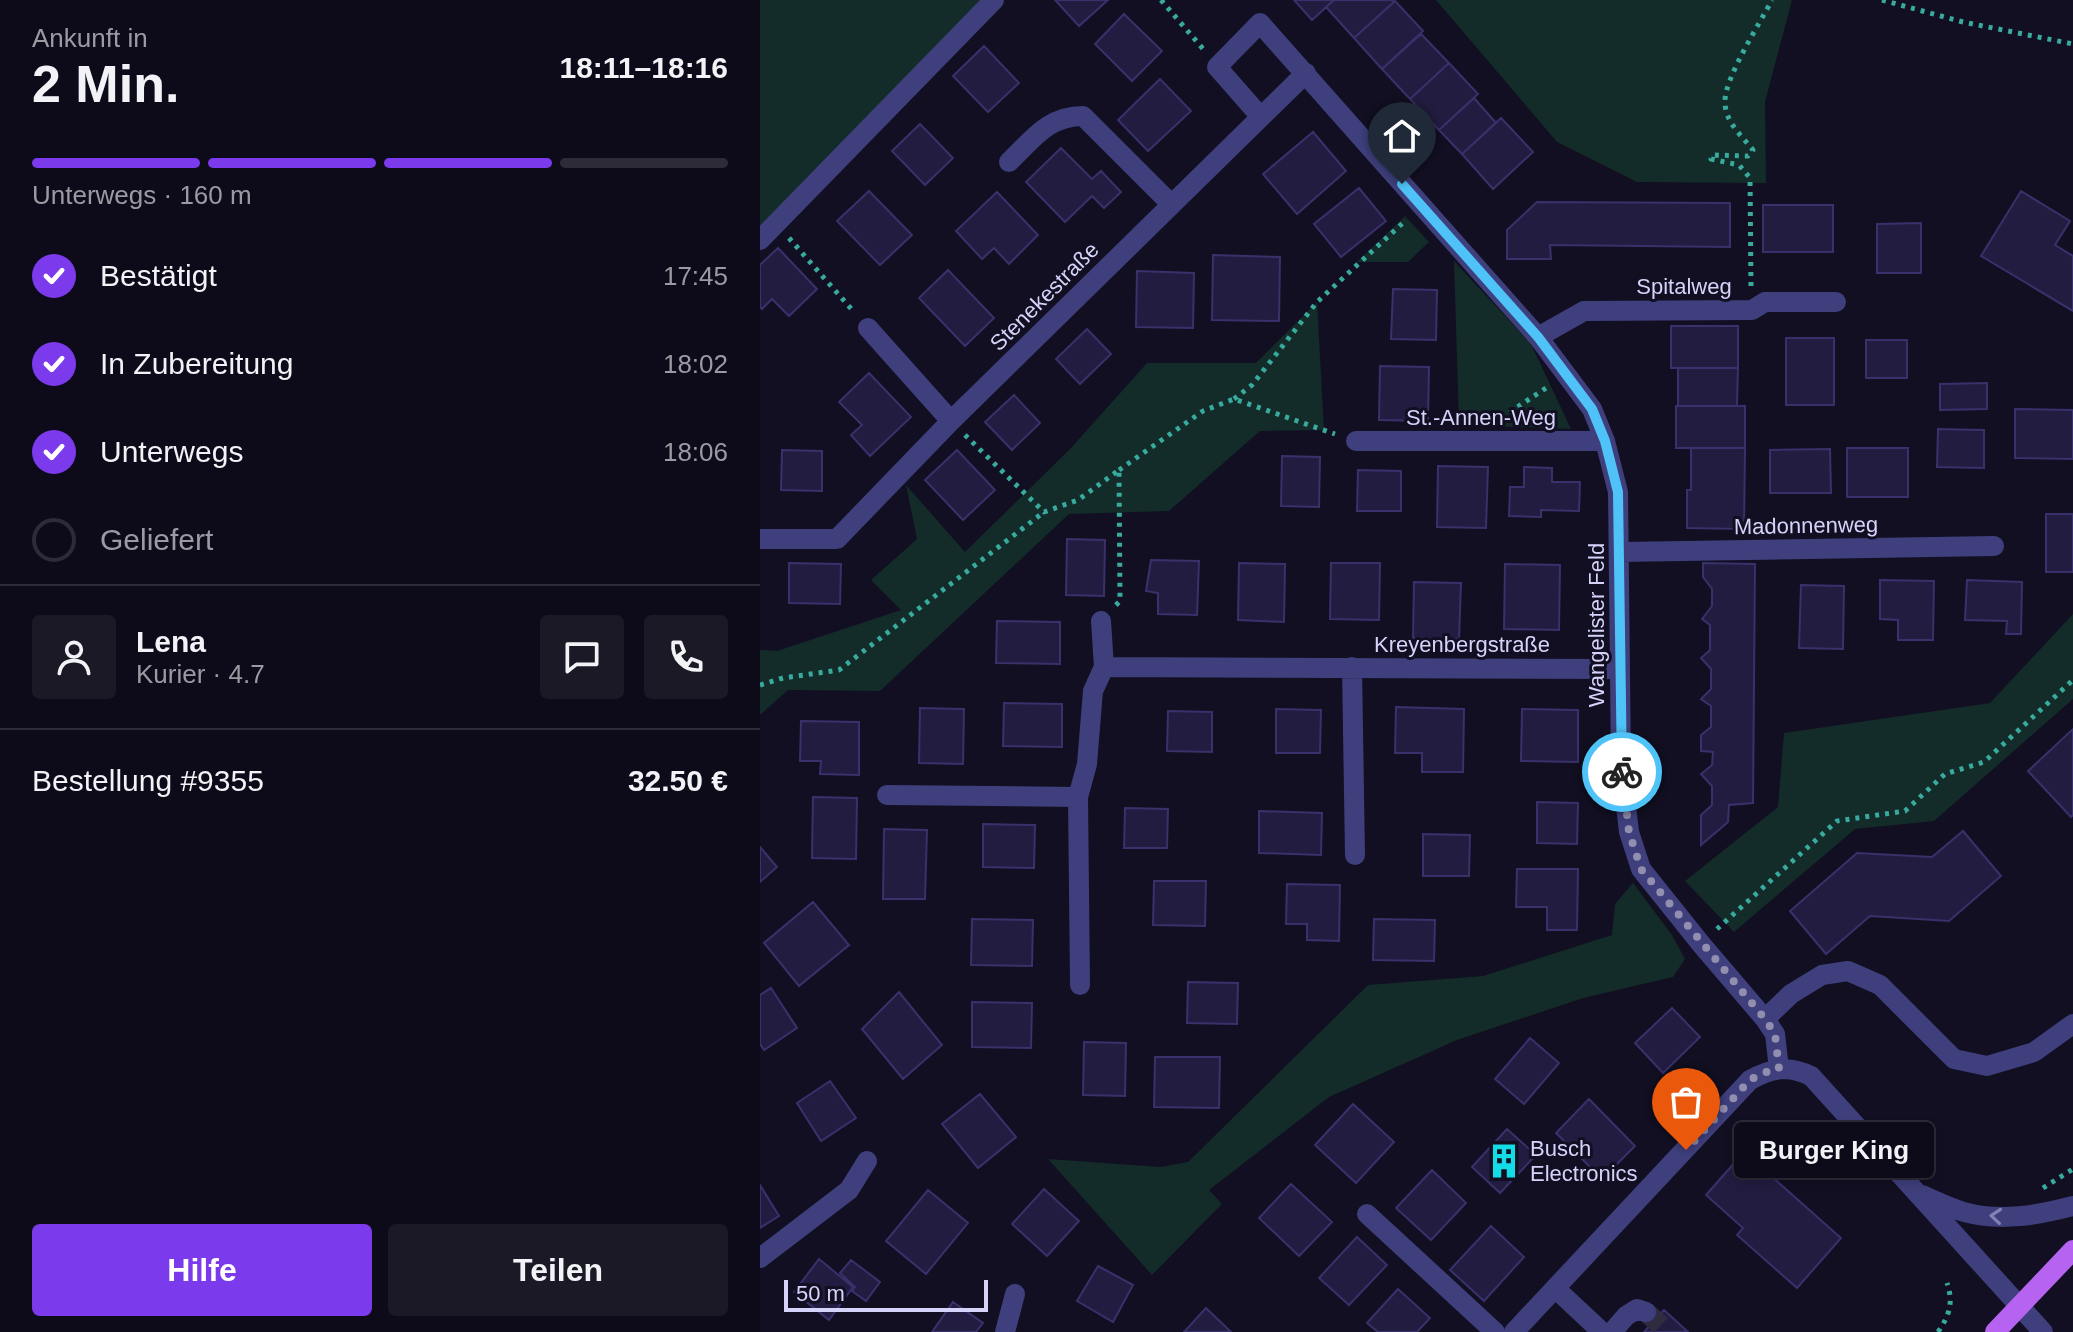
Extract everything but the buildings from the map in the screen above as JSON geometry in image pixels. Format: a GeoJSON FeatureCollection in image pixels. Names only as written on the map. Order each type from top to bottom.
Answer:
{"type":"FeatureCollection","features":[{"type":"Feature","properties":{"kind":"main road"},"geometry":{"type":"LineString","coordinates":[[1995,1332],[2073,1250]]}},
{"type":"Feature","properties":{"kind":"street"},"geometry":{"type":"LineString","coordinates":[[760,240],[994,0]]}},
{"type":"Feature","properties":{"kind":"street","name":"Wangelister Feld"},"geometry":{"type":"LineString","coordinates":[[1217,67],[1260,23],[1538,337],[1592,409],[1605,441],[1618,492],[1621,763],[1629,832],[1641,869],[1775,1034],[1779,1069]]}},
{"type":"Feature","properties":{"kind":"street"},"geometry":{"type":"LineString","coordinates":[[1217,67],[1260,116]]}},
{"type":"Feature","properties":{"kind":"street","name":"Stenekestraße"},"geometry":{"type":"LineString","coordinates":[[760,539],[837,539],[951,421],[1306,73]]}},
{"type":"Feature","properties":{"kind":"street"},"geometry":{"type":"LineString","coordinates":[[1009,162],[1052,121],[1083,116],[1171,204]]}},
{"type":"Feature","properties":{"kind":"street","name":"Spitalweg"},"geometry":{"type":"LineString","coordinates":[[1538,337],[1584,311],[1752,310],[1765,302],[1836,302]]}},
{"type":"Feature","properties":{"kind":"street"},"geometry":{"type":"LineString","coordinates":[[868,328],[951,421]]}},
{"type":"Feature","properties":{"kind":"street","name":"St.-Annen-Weg"},"geometry":{"type":"LineString","coordinates":[[1356,441],[1605,441]]}},
{"type":"Feature","properties":{"kind":"street","name":"Madonnenweg"},"geometry":{"type":"LineString","coordinates":[[1619,552],[1994,546]]}},
{"type":"Feature","properties":{"kind":"street"},"geometry":{"type":"LineString","coordinates":[[1080,985],[1078,797],[1087,764],[1093,691],[1104,667],[1101,621]]}},
{"type":"Feature","properties":{"kind":"street","name":"Kreyenbergstraße"},"geometry":{"type":"LineString","coordinates":[[1104,667],[1620,669]]}},
{"type":"Feature","properties":{"kind":"street","name":"Kreyenbergstraße"},"geometry":{"type":"LineString","coordinates":[[1352,667],[1355,855]]}},
{"type":"Feature","properties":{"kind":"street"},"geometry":{"type":"LineString","coordinates":[[887,795],[1078,797]]}},
{"type":"Feature","properties":{"kind":"street"},"geometry":{"type":"LineString","coordinates":[[1765,1019],[1791,994],[1822,975],[1848,971],[1880,985],[1954,1059],[1987,1066],[2034,1052],[2073,1024]]}},
{"type":"Feature","properties":{"kind":"street"},"geometry":{"type":"LineString","coordinates":[[1514,1332],[1750,1080],[1762,1073],[1794,1068],[1811,1076],[2043,1332]]}},
{"type":"Feature","properties":{"kind":"street"},"geometry":{"type":"LineString","coordinates":[[760,1258],[849,1190],[867,1161]]}},
{"type":"Feature","properties":{"kind":"street"},"geometry":{"type":"LineString","coordinates":[[1919,1194],[1966,1213],[2008,1217],[2073,1206]]}},
{"type":"Feature","properties":{"kind":"street"},"geometry":{"type":"LineString","coordinates":[[1367,1214],[1495,1332]]}},
{"type":"Feature","properties":{"kind":"street"},"geometry":{"type":"LineString","coordinates":[[1556,1289],[1602,1332]]}},
{"type":"Feature","properties":{"kind":"street"},"geometry":{"type":"LineString","coordinates":[[1005,1332],[1015,1294]]}},
{"type":"Feature","properties":{"kind":"street"},"geometry":{"type":"LineString","coordinates":[[1612,1332],[1637,1309],[1646,1312]]}},
{"type":"Feature","properties":{"kind":"path"},"geometry":{"type":"LineString","coordinates":[[1161,0],[1217,67]]}},
{"type":"Feature","properties":{"kind":"path"},"geometry":{"type":"LineString","coordinates":[[1752,310],[1750,178],[1739,165],[1711,159],[1713,155],[1748,156],[1753,150],[1730,123],[1724,102],[1735,70],[1772,0]]}},
{"type":"Feature","properties":{"kind":"path"},"geometry":{"type":"LineString","coordinates":[[1882,0],[1963,22],[2073,44]]}},
{"type":"Feature","properties":{"kind":"path"},"geometry":{"type":"LineString","coordinates":[[760,685],[839,670],[1044,512],[1078,500],[1203,411],[1234,399],[1252,385],[1317,302],[1422,206]]}},
{"type":"Feature","properties":{"kind":"path"},"geometry":{"type":"LineString","coordinates":[[776,223],[868,328]]}},
{"type":"Feature","properties":{"kind":"path"},"geometry":{"type":"LineString","coordinates":[[1466,441],[1566,375]]}},
{"type":"Feature","properties":{"kind":"path"},"geometry":{"type":"LineString","coordinates":[[1234,399],[1356,441]]}},
{"type":"Feature","properties":{"kind":"path"},"geometry":{"type":"LineString","coordinates":[[951,421],[1044,512]]}},
{"type":"Feature","properties":{"kind":"path"},"geometry":{"type":"LineString","coordinates":[[1101,621],[1120,601],[1119,470]]}},
{"type":"Feature","properties":{"kind":"path"},"geometry":{"type":"LineString","coordinates":[[1701,944],[1837,821],[1905,811],[1945,774],[1984,762],[2073,680]]}},
{"type":"Feature","properties":{"kind":"path"},"geometry":{"type":"LineString","coordinates":[[1938,1332],[1949,1316],[1951,1294],[1947,1283]]}},
{"type":"Feature","properties":{"kind":"green space"},"geometry":{"type":"Polygon","coordinates":[[[760,0],[994,0],[760,240],[760,0]]]}},
{"type":"Feature","properties":{"kind":"green space"},"geometry":{"type":"Polygon","coordinates":[[[1436,0],[1792,0],[1765,102],[1766,183],[1637,182],[1557,142],[1436,0]]]}},
{"type":"Feature","properties":{"kind":"green space"},"geometry":{"type":"Polygon","coordinates":[[[1405,216],[1429,242],[1408,262],[1357,262],[1405,216]]]}},
{"type":"Feature","properties":{"kind":"green space"},"geometry":{"type":"Polygon","coordinates":[[[1454,261],[1531,344],[1571,429],[1459,425],[1454,261]]]}},
{"type":"Feature","properties":{"kind":"green space"},"geometry":{"type":"Polygon","coordinates":[[[1317,302],[1324,430],[1260,431],[1169,511],[1069,514],[880,691],[788,690],[760,715],[760,650],[777,651],[901,610],[871,580],[917,539],[906,485],[965,552],[1070,449],[1147,363],[1256,363],[1317,302]]]}},
{"type":"Feature","properties":{"kind":"green space"},"geometry":{"type":"Polygon","coordinates":[[[2073,614],[2073,699],[1934,821],[1855,829],[1734,932],[1685,881],[1778,807],[1784,733],[1990,703],[2073,614]]]}},
{"type":"Feature","properties":{"kind":"green space"},"geometry":{"type":"Polygon","coordinates":[[[1633,883],[1672,935],[1685,959],[1673,977],[1583,998],[1457,1040],[1329,1097],[1209,1190],[1222,1204],[1152,1275],[1048,1159],[1160,1167],[1188,1162],[1368,985],[1483,976],[1612,935],[1615,904],[1633,883]]]}},
{"type":"Feature","properties":{"kind":"tunnel"},"geometry":{"type":"LineString","coordinates":[[1646,1312],[1668,1332]]}},
{"type":"Feature","properties":{"kind":"way so far"},"geometry":{"type":"LineString","coordinates":[[1622,772],[1629,832],[1641,869],[1775,1034],[1779,1069],[1750,1080],[1686,1150]]}},
{"type":"Feature","properties":{"kind":"place","name":"Burger King"},"geometry":{"type":"Point","coordinates":[1686,1150]}},
{"type":"Feature","properties":{"kind":"place","name":"Busch Electronics"},"geometry":{"type":"Point","coordinates":[1504,1161]}},
{"type":"Feature","properties":{"kind":"route"},"geometry":{"type":"LineString","coordinates":[[1402,184],[1538,337],[1592,409],[1605,441],[1618,492],[1622,772]]}}]}
